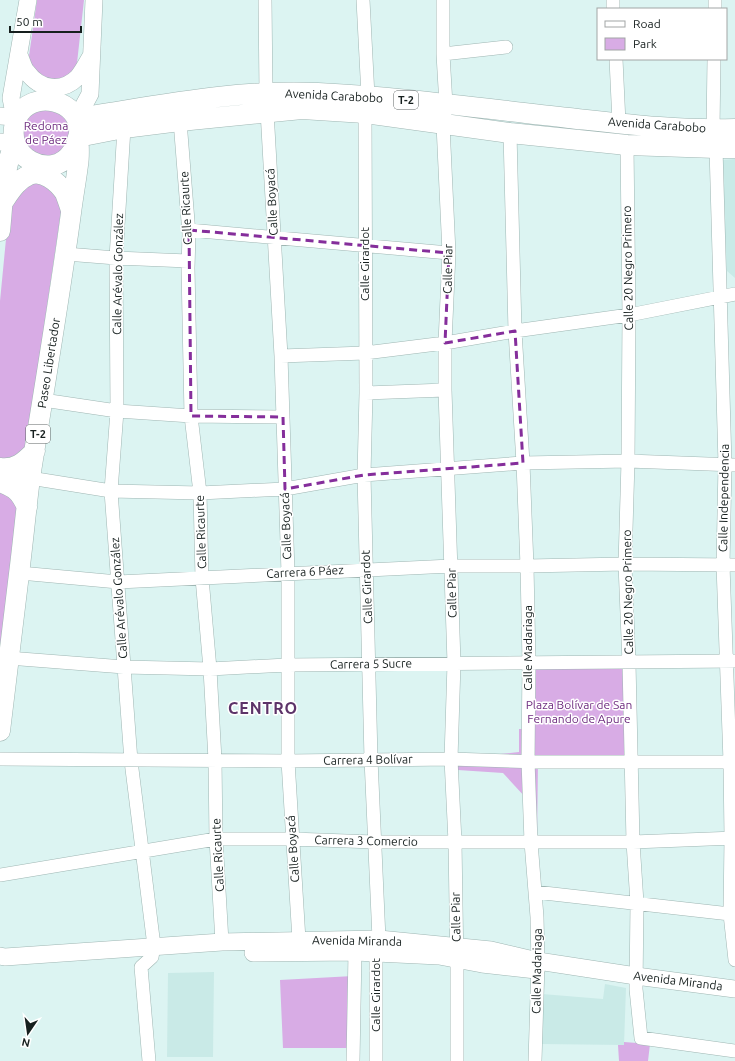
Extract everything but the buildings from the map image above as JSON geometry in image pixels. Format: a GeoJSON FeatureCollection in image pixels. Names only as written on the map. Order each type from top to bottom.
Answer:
{"type":"FeatureCollection","features":[{"type":"Feature","properties":{"kind":"highway"},"geometry":{"type":"LineString","coordinates":[[0,231],[7,165],[11,151],[7,142],[13,128],[9,117],[32,103],[43,101],[54,102],[71,110],[78,127],[72,153],[64,160],[54,165],[44,166],[33,163],[7,142]]}},
{"type":"Feature","properties":{"kind":"highway","name":"Avenida Carabobo"},"geometry":{"type":"LineString","coordinates":[[78,127],[186,101],[266,102],[302,109],[366,105],[446,104],[619,124],[721,142]]}},
{"type":"Feature","properties":{"kind":"highway","name":"Avenida Carabobo"},"geometry":{"type":"LineString","coordinates":[[78,127],[124,128],[180,121],[266,102]]}},
{"type":"Feature","properties":{"kind":"highway","name":"Avenida Carabobo"},"geometry":{"type":"LineString","coordinates":[[366,105],[444,125],[627,145],[721,142],[735,128]]}},
{"type":"Feature","properties":{"kind":"highway","name":"Paseo Libertador"},"geometry":{"type":"LineString","coordinates":[[0,731],[8,658],[20,573],[30,478],[66,254],[79,159],[78,127]]}},
{"type":"Feature","properties":{"kind":"highway"},"geometry":{"type":"LineString","coordinates":[[3,202],[17,184],[29,175],[38,174],[47,176],[64,192],[71,210]]}},
{"type":"Feature","properties":{"kind":"highway"},"geometry":{"type":"LineString","coordinates":[[0,468],[10,469],[19,465],[35,451]]}},
{"type":"Feature","properties":{"kind":"highway"},"geometry":{"type":"LineString","coordinates":[[0,482],[18,491],[26,507]]}},
{"type":"Feature","properties":{"kind":"main road"},"geometry":{"type":"LineString","coordinates":[[9,117],[13,108],[11,98],[28,0]]}},
{"type":"Feature","properties":{"kind":"main road"},"geometry":{"type":"LineString","coordinates":[[78,127],[90,94],[94,0]]}},
{"type":"Feature","properties":{"kind":"main road"},"geometry":{"type":"LineString","coordinates":[[19,55],[26,71],[31,77],[48,88],[57,88],[68,85],[78,76],[91,56]]}},
{"type":"Feature","properties":{"kind":"main road","name":"Avenida Miranda"},"geometry":{"type":"LineString","coordinates":[[0,969],[4,967],[222,942],[299,940],[378,946],[439,956],[457,953],[482,964],[538,966],[636,980],[735,997]]}},
{"type":"Feature","properties":{"kind":"main road","name":"Avenida Miranda"},"geometry":{"type":"LineString","coordinates":[[0,956],[153,951],[230,953],[355,952],[378,946]]}},
{"type":"Feature","properties":{"kind":"main road","name":"Avenida Miranda"},"geometry":{"type":"LineString","coordinates":[[636,980],[735,989]]}},
{"type":"Feature","properties":{"kind":"street","name":"Calle Boyacá"},"geometry":{"type":"LineString","coordinates":[[265,0],[266,102],[282,356],[288,573],[288,761],[299,940]]}},
{"type":"Feature","properties":{"kind":"street","name":"Calle Girardot"},"geometry":{"type":"LineString","coordinates":[[363,0],[366,105],[366,393],[364,475],[371,759],[378,946],[376,1061]]}},
{"type":"Feature","properties":{"kind":"street","name":"Calle Piar"},"geometry":{"type":"LineString","coordinates":[[443,0],[443,54],[446,104],[444,125],[449,253],[445,343],[445,390],[454,663],[452,759],[457,953],[457,1061]]}},
{"type":"Feature","properties":{"kind":"street"},"geometry":{"type":"LineString","coordinates":[[443,54],[506,47]]}},
{"type":"Feature","properties":{"kind":"street"},"geometry":{"type":"LineString","coordinates":[[616,60],[619,124]]}},
{"type":"Feature","properties":{"kind":"street","name":"Calle Independencia"},"geometry":{"type":"LineString","coordinates":[[714,60],[721,142],[720,297],[730,464],[729,565],[733,838],[730,914],[735,960]]}},
{"type":"Feature","properties":{"kind":"street","name":"Calle Ricaurte"},"geometry":{"type":"LineString","coordinates":[[180,121],[189,230],[188,261],[191,416],[200,493],[202,578],[210,669],[215,760],[216,839],[222,942]]}},
{"type":"Feature","properties":{"kind":"street","name":"Calle Arévalo González"},"geometry":{"type":"LineString","coordinates":[[124,128],[116,258],[116,411],[111,491],[131,761],[153,951]]}},
{"type":"Feature","properties":{"kind":"street","name":"Calle Madariaga"},"geometry":{"type":"LineString","coordinates":[[510,133],[515,330],[523,463],[527,566],[529,662],[528,761],[538,966],[535,1061]]}},
{"type":"Feature","properties":{"kind":"street","name":"Calle 20 Negro Primero"},"geometry":{"type":"LineString","coordinates":[[627,145],[629,315],[628,461],[625,564],[630,663],[633,842],[637,904],[636,980],[641,1038],[735,1051]]}},
{"type":"Feature","properties":{"kind":"street"},"geometry":{"type":"LineString","coordinates":[[189,230],[449,253]]}},
{"type":"Feature","properties":{"kind":"street"},"geometry":{"type":"LineString","coordinates":[[66,254],[188,261]]}},
{"type":"Feature","properties":{"kind":"street"},"geometry":{"type":"LineString","coordinates":[[282,356],[366,353],[445,343],[515,330],[629,315],[735,294]]}},
{"type":"Feature","properties":{"kind":"street"},"geometry":{"type":"LineString","coordinates":[[366,393],[445,390]]}},
{"type":"Feature","properties":{"kind":"street"},"geometry":{"type":"LineString","coordinates":[[43,400],[116,411],[191,416],[283,417]]}},
{"type":"Feature","properties":{"kind":"street"},"geometry":{"type":"LineString","coordinates":[[0,475],[30,478],[111,491],[200,493],[285,489],[364,475],[523,463],[628,461],[730,464]]}},
{"type":"Feature","properties":{"kind":"street","name":"Carrera 6 Páez"},"geometry":{"type":"LineString","coordinates":[[20,573],[118,582],[451,566],[625,564],[729,565]]}},
{"type":"Feature","properties":{"kind":"street","name":"Carrera 5 Sucre"},"geometry":{"type":"LineString","coordinates":[[8,658],[124,667],[210,669],[287,665],[731,661]]}},
{"type":"Feature","properties":{"kind":"street","name":"Carrera 4 Bolívar"},"geometry":{"type":"LineString","coordinates":[[0,759],[288,761],[452,759],[732,762]]}},
{"type":"Feature","properties":{"kind":"street","name":"Carrera 3 Comercio"},"geometry":{"type":"LineString","coordinates":[[0,875],[216,839],[292,839],[374,842],[633,842],[733,838]]}},
{"type":"Feature","properties":{"kind":"street"},"geometry":{"type":"LineString","coordinates":[[535,892],[730,914]]}},
{"type":"Feature","properties":{"kind":"street"},"geometry":{"type":"LineString","coordinates":[[149,1061],[142,967],[153,951]]}},
{"type":"Feature","properties":{"kind":"street"},"geometry":{"type":"LineString","coordinates":[[353,1061],[355,952]]}},
{"type":"Feature","properties":{"kind":"highlighted area"},"geometry":{"type":"Polygon","coordinates":[[[189,230],[449,253],[445,343],[515,331],[523,463],[364,475],[285,489],[283,417],[191,416],[189,230]]]}},
{"type":"Feature","properties":{"kind":"shaded area"},"geometry":{"type":"Polygon","coordinates":[[[735,159],[735,278],[727,271],[721,160],[735,159]]]}},
{"type":"Feature","properties":{"kind":"shaded area"},"geometry":{"type":"Polygon","coordinates":[[[214,972],[213,1057],[167,1057],[168,973],[214,972]]]}},
{"type":"Feature","properties":{"kind":"shaded area"},"geometry":{"type":"Polygon","coordinates":[[[605,984],[626,988],[624,1045],[540,1044],[542,994],[603,999],[605,984]]]}},
{"type":"Feature","properties":{"kind":"green space"},"geometry":{"type":"Polygon","coordinates":[[[37,0],[84,0],[76,72],[70,79],[48,82],[30,66],[29,56],[37,0]]]}},
{"type":"Feature","properties":{"kind":"green space","name":"Redoma de Páez"},"geometry":{"type":"Polygon","coordinates":[[[46,109],[55,111],[63,116],[68,124],[70,133],[68,142],[63,150],[55,155],[46,157],[37,155],[29,150],[24,142],[22,133],[24,124],[29,116],[37,111],[46,109]]]}},
{"type":"Feature","properties":{"kind":"green space"},"geometry":{"type":"Polygon","coordinates":[[[38,180],[62,196],[61,212],[25,455],[0,463],[0,301],[10,198],[38,180]]]}},
{"type":"Feature","properties":{"kind":"green space"},"geometry":{"type":"Polygon","coordinates":[[[0,485],[21,502],[0,665],[0,485]]]}},
{"type":"Feature","properties":{"kind":"green space","name":"Plaza Bolívar de San Fernando de Apure"},"geometry":{"type":"Polygon","coordinates":[[[529,662],[629,663],[631,762],[538,762],[537,839],[526,798],[503,773],[458,770],[451,759],[519,752],[519,729],[528,729],[529,662]]]}},
{"type":"Feature","properties":{"kind":"green space"},"geometry":{"type":"Polygon","coordinates":[[[353,976],[348,1048],[283,1048],[280,980],[353,976]]]}},
{"type":"Feature","properties":{"kind":"green space"},"geometry":{"type":"Polygon","coordinates":[[[624,1042],[650,1044],[648,1061],[619,1061],[618,1045],[624,1045],[624,1042]]]}},
{"type":"Feature","properties":{"kind":"district","name":"CENTRO"},"geometry":{"type":"Point","coordinates":[263,708]}}]}
